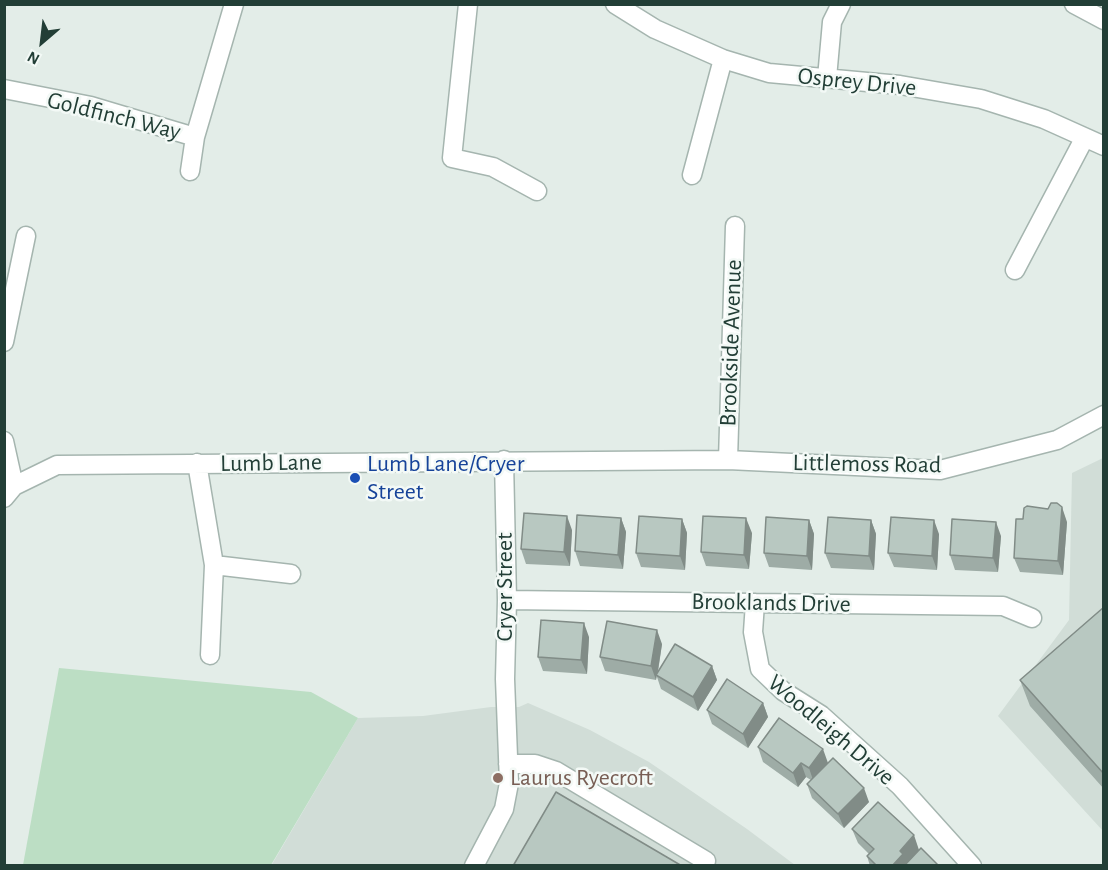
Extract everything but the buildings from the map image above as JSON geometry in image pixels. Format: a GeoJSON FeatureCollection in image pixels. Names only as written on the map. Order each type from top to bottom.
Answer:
{"type":"FeatureCollection","features":[{"type":"Feature","properties":{"kind":"street","name":"Goldfinch Way"},"geometry":{"type":"LineString","coordinates":[[4,89],[91,106],[195,137],[234,4]]}},
{"type":"Feature","properties":{"kind":"street"},"geometry":{"type":"LineString","coordinates":[[468,4],[452,158],[474,160],[494,167],[537,191]]}},
{"type":"Feature","properties":{"kind":"street","name":"Osprey Drive"},"geometry":{"type":"LineString","coordinates":[[615,4],[655,29],[723,59],[769,73],[900,85],[981,99],[1044,119],[1084,139],[1104,146]]}},
{"type":"Feature","properties":{"kind":"street"},"geometry":{"type":"LineString","coordinates":[[827,78],[832,22],[841,4]]}},
{"type":"Feature","properties":{"kind":"street"},"geometry":{"type":"LineString","coordinates":[[1074,4],[1104,20]]}},
{"type":"Feature","properties":{"kind":"street"},"geometry":{"type":"LineString","coordinates":[[692,175],[723,59]]}},
{"type":"Feature","properties":{"kind":"street"},"geometry":{"type":"LineString","coordinates":[[190,171],[195,137]]}},
{"type":"Feature","properties":{"kind":"street"},"geometry":{"type":"LineString","coordinates":[[1015,270],[1084,139]]}},
{"type":"Feature","properties":{"kind":"street","name":"Brookside Avenue"},"geometry":{"type":"LineString","coordinates":[[728,460],[735,225]]}},
{"type":"Feature","properties":{"kind":"street"},"geometry":{"type":"LineString","coordinates":[[4,342],[26,236]]}},
{"type":"Feature","properties":{"kind":"street","name":"Littlemoss Road"},"geometry":{"type":"LineString","coordinates":[[728,460],[939,470],[1057,440],[1104,415]]}},
{"type":"Feature","properties":{"kind":"street"},"geometry":{"type":"LineString","coordinates":[[4,441],[9,492]]}},
{"type":"Feature","properties":{"kind":"street","name":"Cryer Street"},"geometry":{"type":"LineString","coordinates":[[474,866],[504,809],[509,783],[505,679],[507,600],[504,460]]}},
{"type":"Feature","properties":{"kind":"street","name":"Lumb Lane"},"geometry":{"type":"LineString","coordinates":[[9,492],[57,465],[728,460]]}},
{"type":"Feature","properties":{"kind":"street"},"geometry":{"type":"LineString","coordinates":[[197,464],[214,565],[210,655]]}},
{"type":"Feature","properties":{"kind":"street"},"geometry":{"type":"LineString","coordinates":[[214,565],[291,574]]}},
{"type":"Feature","properties":{"kind":"street","name":"Brooklands Drive"},"geometry":{"type":"LineString","coordinates":[[507,600],[1004,606],[1032,618]]}},
{"type":"Feature","properties":{"kind":"street","name":"Woodleigh Drive"},"geometry":{"type":"LineString","coordinates":[[754,603],[753,632],[760,669],[783,691],[821,715],[900,786],[972,866]]}},
{"type":"Feature","properties":{"kind":"street"},"geometry":{"type":"LineString","coordinates":[[508,764],[535,764],[556,771],[705,861]]}},
{"type":"Feature","properties":{"kind":"shaded area"},"geometry":{"type":"Polygon","coordinates":[[[1103,458],[1103,831],[998,716],[1069,620],[1072,473],[1103,458]]]}},
{"type":"Feature","properties":{"kind":"shaded area","name":"Laurus Ryecroft"},"geometry":{"type":"Polygon","coordinates":[[[528,703],[590,730],[649,762],[795,865],[271,866],[358,718],[423,716],[491,707],[519,707],[528,703]]]}},
{"type":"Feature","properties":{"kind":"green space"},"geometry":{"type":"Polygon","coordinates":[[[59,668],[311,692],[358,718],[271,865],[23,865],[59,668]]]}},
{"type":"Feature","properties":{"kind":"place","name":"Lumb Lane/Cryer Street"},"geometry":{"type":"Point","coordinates":[355,478]}},
{"type":"Feature","properties":{"kind":"place","name":"Laurus Ryecroft"},"geometry":{"type":"Point","coordinates":[498,778]}}]}
